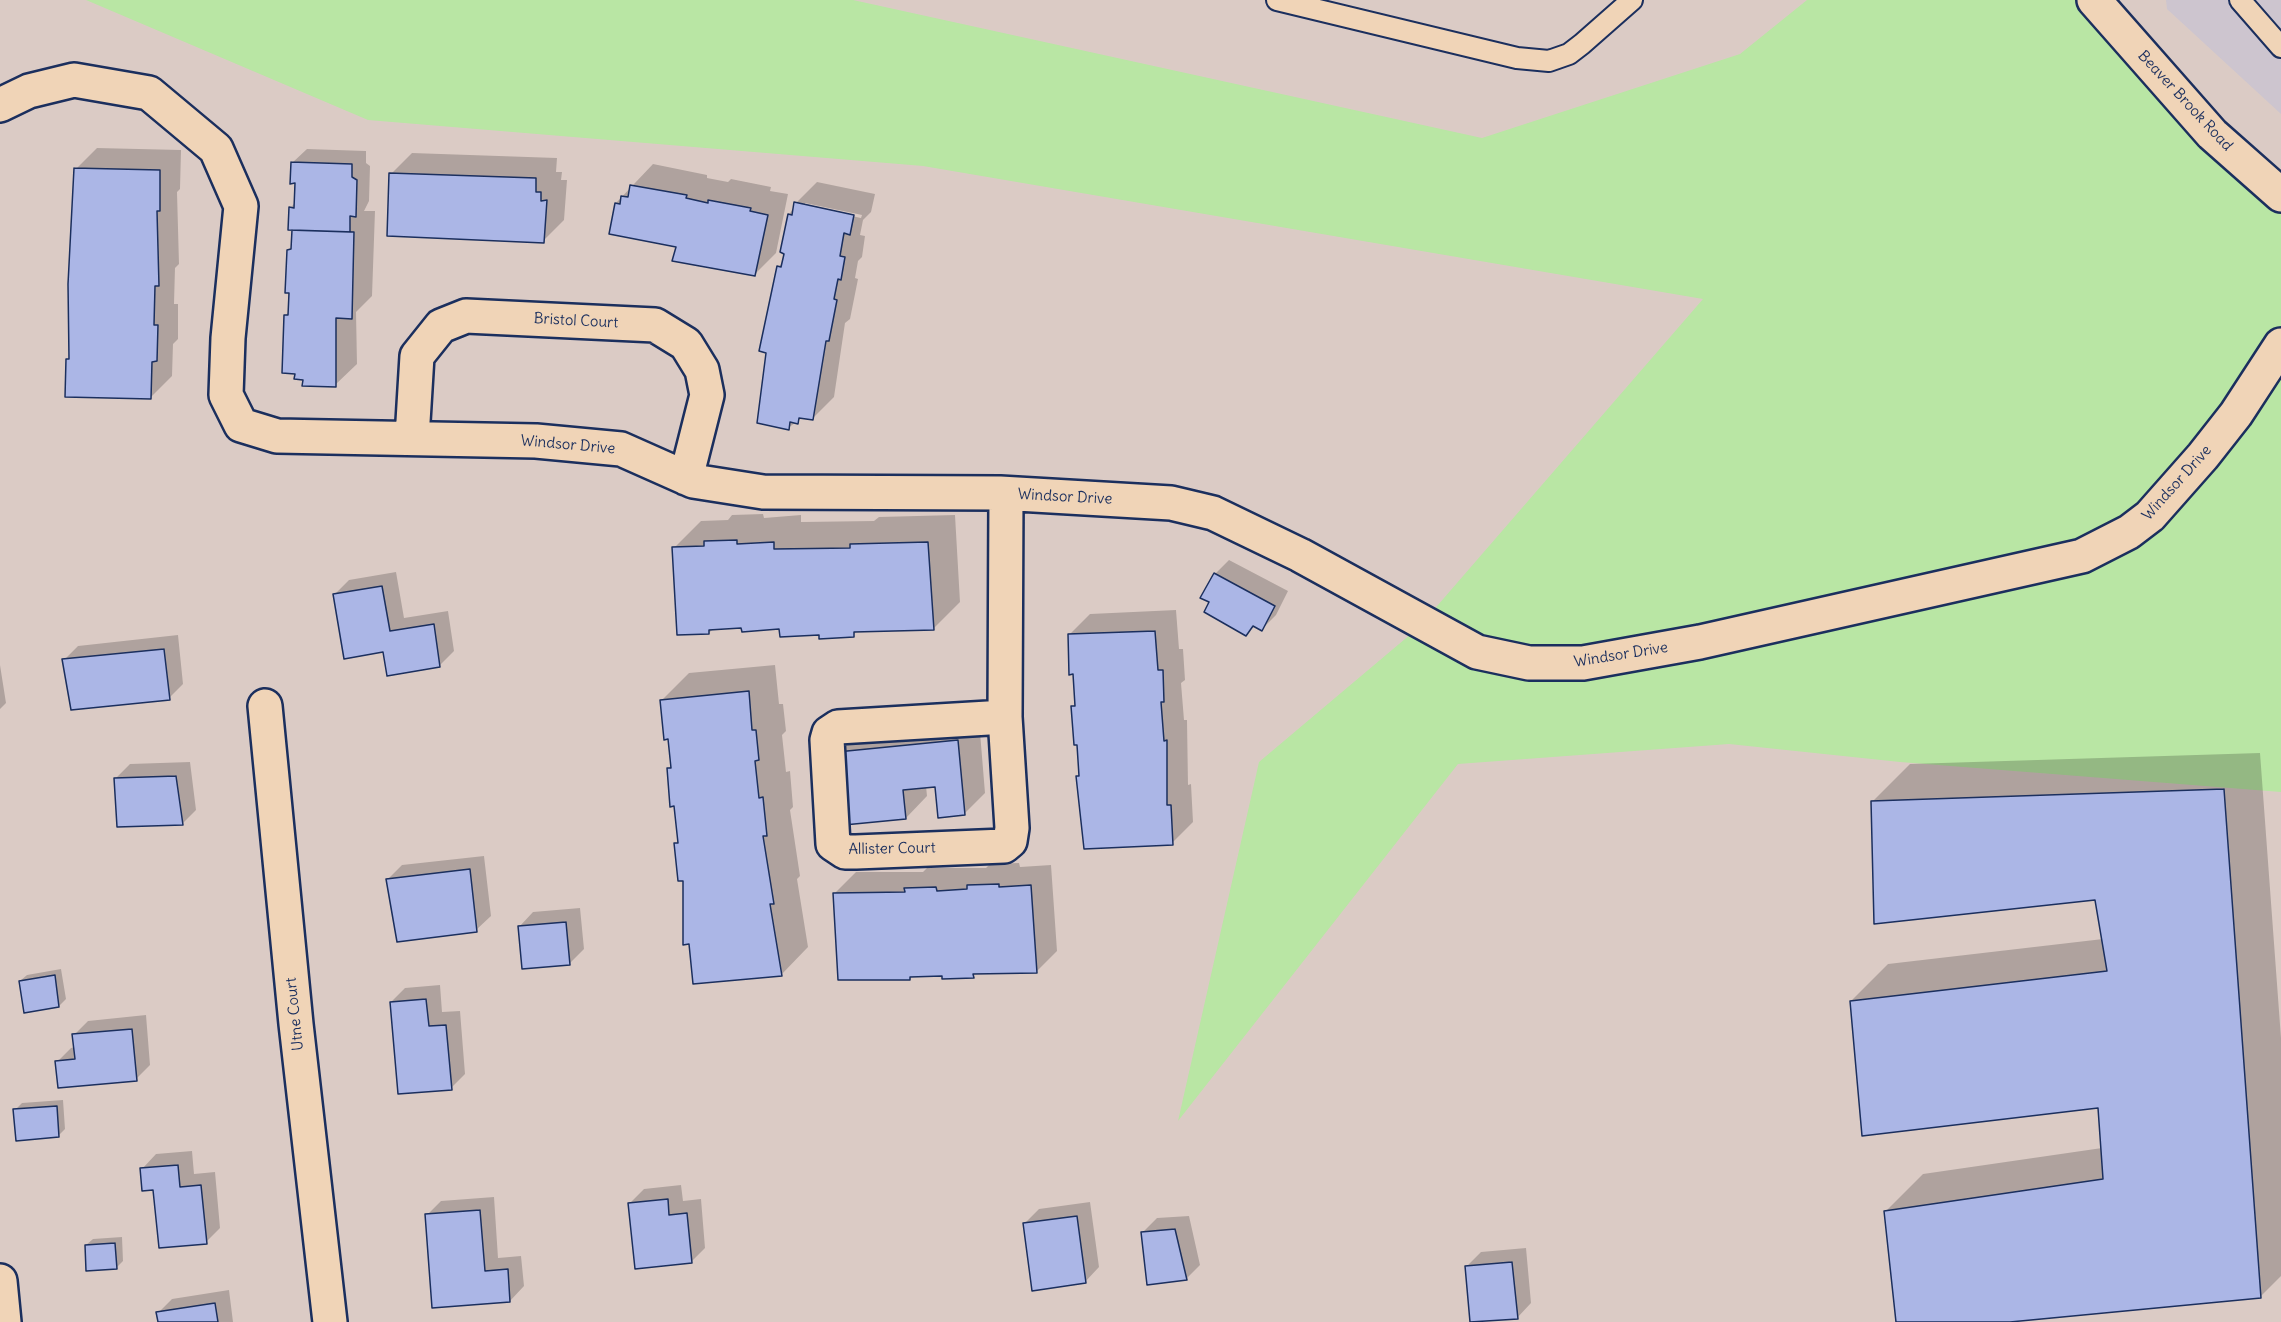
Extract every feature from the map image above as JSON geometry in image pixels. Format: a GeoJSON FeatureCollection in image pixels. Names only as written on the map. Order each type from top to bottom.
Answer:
{"type":"FeatureCollection","features":[{"type":"Feature","properties":{"kind":"street","name":"Beaver Brook Road"},"geometry":{"type":"LineString","coordinates":[[2094,0],[2212,134],[2281,195]]}},
{"type":"Feature","properties":{"kind":"street","name":"Windsor Drive"},"geometry":{"type":"LineString","coordinates":[[0,105],[29,91],[74,80],[149,93],[216,149],[241,206],[228,338],[226,395],[241,425],[277,436],[536,441],[621,449],[686,478],[763,492],[1006,494],[1171,503],[1213,513],[1300,555],[1477,652],[1529,663],[1583,663],[1735,634],[2082,556],[2106,545],[2150,516],[2203,456],[2236,414],[2281,345]]}},
{"type":"Feature","properties":{"kind":"street","name":"Bristol Court"},"geometry":{"type":"LineString","coordinates":[[412,438],[417,356],[441,326],[466,316],[655,325],[686,344],[702,370],[707,395],[686,478]]}},
{"type":"Feature","properties":{"kind":"street","name":"Allister Court"},"geometry":{"type":"LineString","coordinates":[[1005,717],[838,727],[830,733],[827,740],[833,844],[845,852],[856,852],[1004,846],[1010,841],[1012,828],[1005,717],[1006,494]]}},
{"type":"Feature","properties":{"kind":"street","name":"Utne Court"},"geometry":{"type":"LineString","coordinates":[[265,706],[296,1024],[330,1322]]}},
{"type":"Feature","properties":{"kind":"street"},"geometry":{"type":"LineString","coordinates":[[0,1281],[4,1322]]}},
{"type":"Feature","properties":{"kind":"lane"},"geometry":{"type":"LineString","coordinates":[[1277,0],[1517,58],[1549,61],[1569,54],[1632,0]]}},
{"type":"Feature","properties":{"kind":"lane"},"geometry":{"type":"LineString","coordinates":[[2240,0],[2281,47]]}},
{"type":"Feature","properties":{"kind":"shaded area"},"geometry":{"type":"Polygon","coordinates":[[[2166,0],[2281,0],[2281,114],[2167,9],[2166,0]]]}},
{"type":"Feature","properties":{"kind":"green space"},"geometry":{"type":"Polygon","coordinates":[[[86,0],[853,0],[1482,138],[1740,54],[1807,0],[2106,0],[2281,183],[2281,792],[1900,762],[1729,744],[1458,764],[1178,1121],[1259,762],[1418,628],[1703,299],[923,166],[368,120],[86,0]]]}},
{"type":"Feature","properties":{"kind":"building"},"geometry":{"type":"Polygon","coordinates":[[[291,162],[352,164],[352,177],[357,180],[356,217],[350,216],[350,232],[288,230],[289,207],[294,208],[295,183],[290,184],[291,162]]]}},
{"type":"Feature","properties":{"kind":"building"},"geometry":{"type":"Polygon","coordinates":[[[74,168],[160,170],[160,211],[157,211],[159,286],[155,286],[154,325],[158,325],[157,361],[152,362],[151,399],[65,397],[66,359],[69,359],[68,284],[74,168]]]}},
{"type":"Feature","properties":{"kind":"building"},"geometry":{"type":"Polygon","coordinates":[[[389,173],[536,178],[536,192],[541,192],[541,201],[547,200],[544,243],[387,236],[389,173]]]}},
{"type":"Feature","properties":{"kind":"building"},"geometry":{"type":"Polygon","coordinates":[[[630,185],[687,195],[686,198],[708,203],[708,200],[751,208],[750,211],[768,215],[755,276],[672,261],[676,247],[609,234],[615,203],[620,204],[621,196],[628,197],[630,185]]]}},
{"type":"Feature","properties":{"kind":"building"},"geometry":{"type":"Polygon","coordinates":[[[794,202],[854,215],[850,235],[844,233],[840,256],[845,257],[841,280],[838,279],[834,299],[837,300],[829,341],[826,341],[813,420],[799,418],[798,424],[790,422],[789,430],[757,423],[766,353],[759,351],[777,266],[781,267],[784,254],[780,252],[788,214],[792,215],[794,202]]]}},
{"type":"Feature","properties":{"kind":"building"},"geometry":{"type":"Polygon","coordinates":[[[292,230],[354,232],[352,319],[336,318],[336,387],[302,386],[303,380],[294,379],[295,374],[282,373],[284,315],[288,315],[289,293],[285,293],[287,250],[291,249],[292,230]]]}},
{"type":"Feature","properties":{"kind":"building"},"geometry":{"type":"Polygon","coordinates":[[[737,540],[737,544],[774,542],[774,549],[850,548],[850,544],[928,542],[934,630],[854,632],[854,637],[819,639],[819,635],[780,637],[779,629],[742,632],[741,628],[709,630],[709,634],[677,635],[672,547],[704,546],[704,541],[737,540]]]}},
{"type":"Feature","properties":{"kind":"building"},"geometry":{"type":"Polygon","coordinates":[[[1214,573],[1275,606],[1262,631],[1253,626],[1246,636],[1204,612],[1209,602],[1200,598],[1214,573]]]}},
{"type":"Feature","properties":{"kind":"building"},"geometry":{"type":"Polygon","coordinates":[[[382,586],[390,631],[434,624],[440,667],[387,676],[383,652],[344,659],[333,594],[382,586]]]}},
{"type":"Feature","properties":{"kind":"building"},"geometry":{"type":"Polygon","coordinates":[[[1155,631],[1158,670],[1163,670],[1164,702],[1161,702],[1164,741],[1167,740],[1167,805],[1171,805],[1173,845],[1084,849],[1076,776],[1079,776],[1077,745],[1074,745],[1071,706],[1075,706],[1073,674],[1069,675],[1068,634],[1155,631]]]}},
{"type":"Feature","properties":{"kind":"building"},"geometry":{"type":"Polygon","coordinates":[[[164,649],[170,700],[71,710],[62,659],[164,649]]]}},
{"type":"Feature","properties":{"kind":"building"},"geometry":{"type":"Polygon","coordinates":[[[749,691],[752,730],[756,730],[759,760],[755,761],[759,798],[763,797],[767,836],[763,836],[774,904],[770,904],[782,976],[693,984],[689,944],[683,945],[683,881],[678,881],[674,843],[678,843],[674,806],[670,807],[667,768],[671,768],[668,739],[664,740],[660,700],[749,691]]]}},
{"type":"Feature","properties":{"kind":"building"},"geometry":{"type":"Polygon","coordinates":[[[958,740],[965,815],[938,818],[935,787],[903,790],[906,819],[844,825],[837,752],[958,740]]]}},
{"type":"Feature","properties":{"kind":"building"},"geometry":{"type":"Polygon","coordinates":[[[176,776],[183,825],[117,827],[114,778],[176,776]]]}},
{"type":"Feature","properties":{"kind":"building"},"geometry":{"type":"Polygon","coordinates":[[[2224,789],[2261,1298],[2010,1322],[1896,1322],[1884,1211],[2103,1179],[2098,1108],[1862,1136],[1850,1001],[2107,971],[2095,900],[1874,924],[1871,801],[2224,789]]]}},
{"type":"Feature","properties":{"kind":"building"},"geometry":{"type":"Polygon","coordinates":[[[470,869],[477,932],[397,942],[386,879],[470,869]]]}},
{"type":"Feature","properties":{"kind":"building"},"geometry":{"type":"Polygon","coordinates":[[[999,884],[999,887],[1031,885],[1037,973],[973,974],[974,978],[942,979],[942,976],[910,977],[910,980],[838,980],[833,893],[905,892],[904,888],[936,887],[937,891],[967,889],[967,885],[999,884]]]}},
{"type":"Feature","properties":{"kind":"building"},"geometry":{"type":"Polygon","coordinates":[[[566,922],[570,965],[522,969],[518,926],[566,922]]]}},
{"type":"Feature","properties":{"kind":"building"},"geometry":{"type":"Polygon","coordinates":[[[55,975],[59,1007],[24,1013],[19,981],[55,975]]]}},
{"type":"Feature","properties":{"kind":"building"},"geometry":{"type":"Polygon","coordinates":[[[426,999],[429,1026],[446,1025],[452,1090],[398,1094],[390,1002],[426,999]]]}},
{"type":"Feature","properties":{"kind":"building"},"geometry":{"type":"Polygon","coordinates":[[[132,1029],[137,1081],[58,1088],[55,1061],[75,1059],[72,1034],[132,1029]]]}},
{"type":"Feature","properties":{"kind":"building"},"geometry":{"type":"Polygon","coordinates":[[[57,1106],[59,1137],[16,1141],[13,1109],[57,1106]]]}},
{"type":"Feature","properties":{"kind":"building"},"geometry":{"type":"Polygon","coordinates":[[[178,1165],[180,1187],[201,1185],[207,1244],[159,1248],[153,1190],[142,1191],[140,1168],[178,1165]]]}},
{"type":"Feature","properties":{"kind":"building"},"geometry":{"type":"Polygon","coordinates":[[[668,1199],[669,1215],[687,1213],[692,1263],[635,1269],[628,1203],[668,1199]]]}},
{"type":"Feature","properties":{"kind":"building"},"geometry":{"type":"Polygon","coordinates":[[[480,1210],[485,1271],[508,1269],[510,1302],[432,1308],[425,1214],[480,1210]]]}},
{"type":"Feature","properties":{"kind":"building"},"geometry":{"type":"Polygon","coordinates":[[[1077,1216],[1086,1283],[1032,1291],[1023,1223],[1077,1216]]]}},
{"type":"Feature","properties":{"kind":"building"},"geometry":{"type":"Polygon","coordinates":[[[1175,1229],[1187,1280],[1147,1285],[1141,1232],[1175,1229]]]}},
{"type":"Feature","properties":{"kind":"building"},"geometry":{"type":"Polygon","coordinates":[[[115,1243],[117,1269],[86,1271],[85,1245],[115,1243]]]}},
{"type":"Feature","properties":{"kind":"building"},"geometry":{"type":"Polygon","coordinates":[[[1512,1262],[1518,1319],[1470,1322],[1465,1266],[1512,1262]]]}},
{"type":"Feature","properties":{"kind":"building"},"geometry":{"type":"Polygon","coordinates":[[[215,1303],[218,1322],[158,1322],[156,1312],[215,1303]]]}}]}
